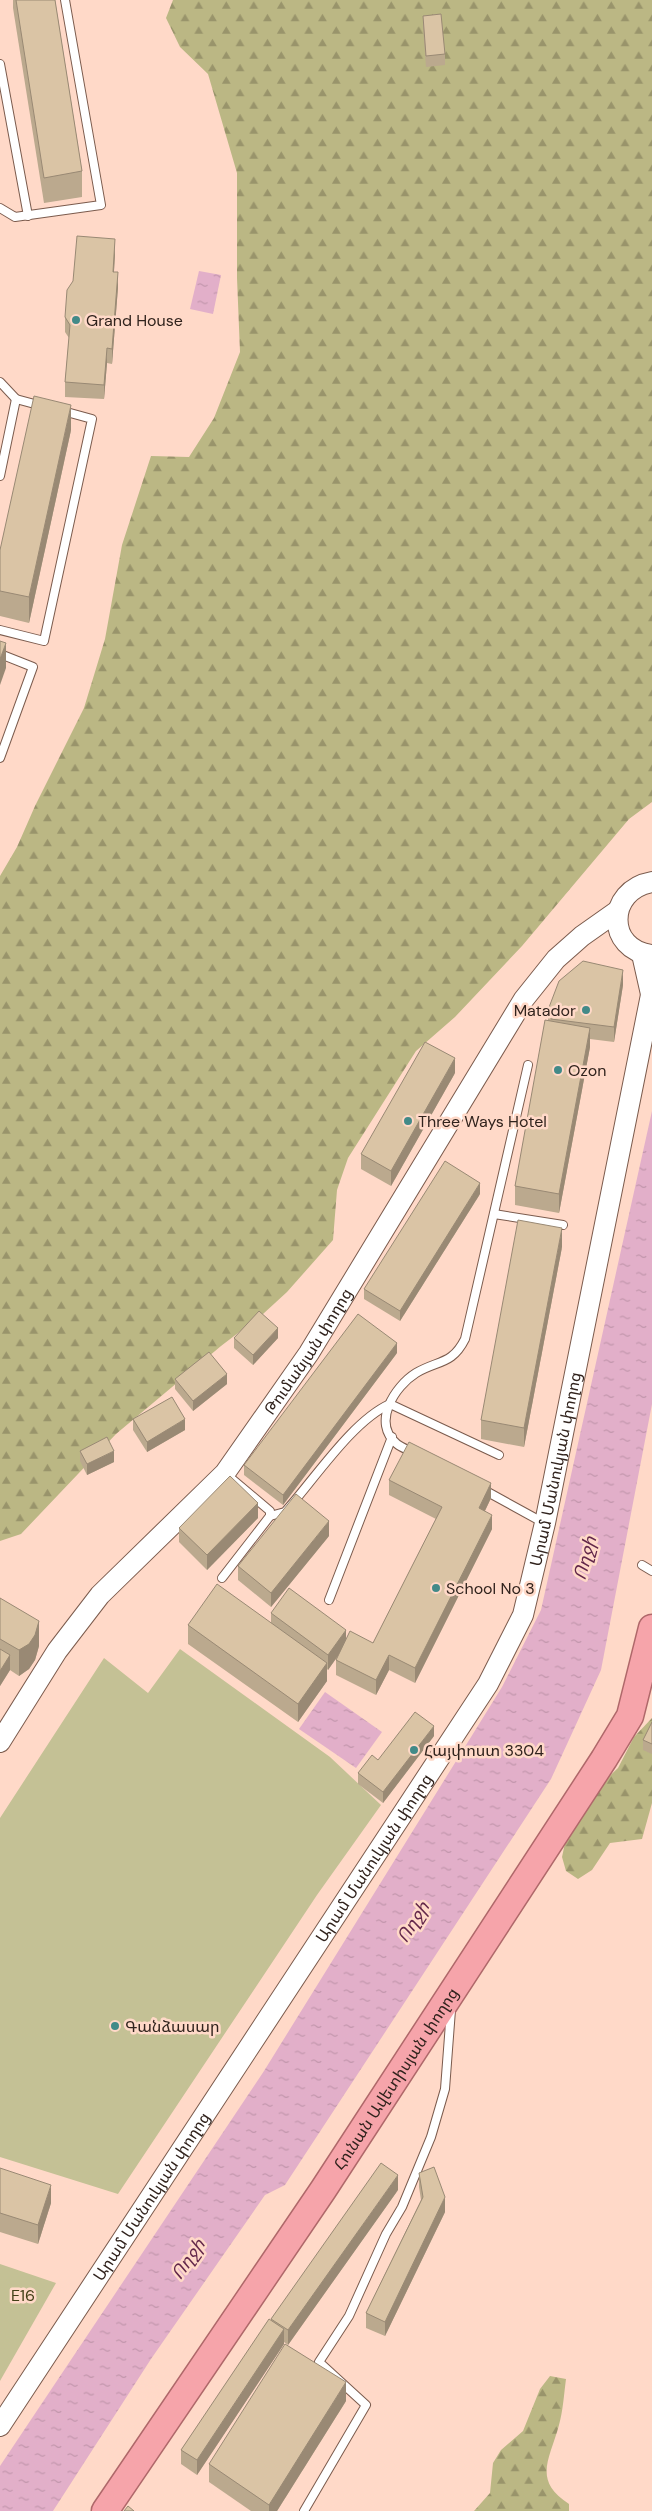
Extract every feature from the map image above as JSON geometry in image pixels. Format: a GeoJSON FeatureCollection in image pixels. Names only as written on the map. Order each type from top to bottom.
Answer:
{"type":"FeatureCollection","features":[{"type":"Feature","properties":{"kind":"highway","name":"Հունան Ավետիսյան փողոց"},"geometry":{"type":"LineString","coordinates":[[105,2511],[317,2199],[630,1716],[652,1628]]}},
{"type":"Feature","properties":{"kind":"street"},"geometry":{"type":"LineString","coordinates":[[647,954],[629,945],[621,934],[616,912],[622,899],[630,890],[641,884],[652,882]]}},
{"type":"Feature","properties":{"kind":"street","name":"Թումանյան փողոց"},"geometry":{"type":"LineString","coordinates":[[0,1742],[57,1651],[100,1595],[226,1473],[309,1354],[524,999],[556,958],[582,936],[616,912]]}},
{"type":"Feature","properties":{"kind":"street"},"geometry":{"type":"LineString","coordinates":[[582,936],[621,934]]}},
{"type":"Feature","properties":{"kind":"street","name":"Արամ Մանուկյան փողոց"},"geometry":{"type":"LineString","coordinates":[[0,2426],[488,1684],[523,1615],[545,1523],[651,992],[647,954]]}},
{"type":"Feature","properties":{"kind":"lane"},"geometry":{"type":"LineString","coordinates":[[0,208],[15,217],[101,205],[65,0]]}},
{"type":"Feature","properties":{"kind":"lane"},"geometry":{"type":"LineString","coordinates":[[0,64],[28,216]]}},
{"type":"Feature","properties":{"kind":"lane"},"geometry":{"type":"LineString","coordinates":[[0,382],[16,400],[92,419],[44,641],[0,630]]}},
{"type":"Feature","properties":{"kind":"lane"},"geometry":{"type":"LineString","coordinates":[[0,476],[16,400]]}},
{"type":"Feature","properties":{"kind":"lane"},"geometry":{"type":"LineString","coordinates":[[0,654],[33,667],[0,758]]}},
{"type":"Feature","properties":{"kind":"lane"},"geometry":{"type":"LineString","coordinates":[[422,1457],[396,1443],[386,1429],[386,1414],[394,1393],[416,1373],[445,1361],[458,1352],[468,1329],[528,1065]]}},
{"type":"Feature","properties":{"kind":"lane"},"geometry":{"type":"LineString","coordinates":[[494,1214],[563,1225]]}},
{"type":"Feature","properties":{"kind":"lane"},"geometry":{"type":"LineString","coordinates":[[390,1404],[499,1455]]}},
{"type":"Feature","properties":{"kind":"lane"},"geometry":{"type":"LineString","coordinates":[[222,1578],[270,1516],[285,1512],[357,1428],[375,1411],[390,1404]]}},
{"type":"Feature","properties":{"kind":"lane"},"geometry":{"type":"LineString","coordinates":[[329,1600],[392,1437]]}},
{"type":"Feature","properties":{"kind":"lane"},"geometry":{"type":"LineString","coordinates":[[226,1473],[270,1511],[270,1516]]}},
{"type":"Feature","properties":{"kind":"lane"},"geometry":{"type":"LineString","coordinates":[[475,1486],[545,1523]]}},
{"type":"Feature","properties":{"kind":"lane"},"geometry":{"type":"LineString","coordinates":[[642,1565],[652,1571]]}},
{"type":"Feature","properties":{"kind":"lane"},"geometry":{"type":"LineString","coordinates":[[304,2511],[366,2405],[319,2362],[349,2316],[382,2242],[402,2207],[431,2137],[445,2089],[452,1992]]}},
{"type":"Feature","properties":{"kind":"green space"},"geometry":{"type":"Polygon","coordinates":[[[173,0],[652,0],[652,802],[629,819],[522,946],[455,1017],[416,1051],[348,1158],[337,1190],[333,1240],[287,1292],[263,1314],[221,1346],[116,1434],[21,1534],[0,1541],[0,876],[17,847],[35,806],[84,708],[105,639],[122,545],[151,456],[189,457],[214,418],[240,352],[237,278],[237,173],[208,74],[180,47],[166,18],[173,0]]]}},
{"type":"Feature","properties":{"kind":"green space","name":"Գանձասար"},"geometry":{"type":"Polygon","coordinates":[[[180,1649],[330,1757],[381,1805],[317,1895],[118,2194],[0,2157],[0,1818],[104,1658],[148,1693],[180,1649]]]}},
{"type":"Feature","properties":{"kind":"green space"},"geometry":{"type":"Polygon","coordinates":[[[652,1718],[652,1803],[642,1839],[610,1843],[592,1870],[578,1879],[566,1871],[562,1857],[565,1843],[596,1789],[618,1768],[634,1737],[652,1718]]]}},
{"type":"Feature","properties":{"kind":"green space","name":"E16"},"geometry":{"type":"Polygon","coordinates":[[[0,2264],[56,2283],[0,2381],[0,2264]]]}},
{"type":"Feature","properties":{"kind":"green space"},"geometry":{"type":"Polygon","coordinates":[[[550,2376],[566,2379],[560,2420],[548,2459],[547,2477],[558,2495],[569,2504],[569,2511],[474,2511],[490,2493],[493,2463],[501,2450],[523,2431],[540,2389],[550,2376]]]}},
{"type":"Feature","properties":{"kind":"water"},"geometry":{"type":"Polygon","coordinates":[[[199,271],[221,275],[213,314],[190,309],[199,271]]]}},
{"type":"Feature","properties":{"kind":"water","name":"Ողջի"},"geometry":{"type":"Polygon","coordinates":[[[652,1111],[652,1404],[601,1670],[551,1779],[285,2185],[265,2195],[151,2359],[53,2511],[0,2511],[0,2466],[264,2071],[502,1687],[541,1610],[652,1111]]]}},
{"type":"Feature","properties":{"kind":"water"},"geometry":{"type":"Polygon","coordinates":[[[325,1692],[382,1732],[356,1768],[299,1729],[325,1692]]]}},
{"type":"Feature","properties":{"kind":"building"},"geometry":{"type":"Polygon","coordinates":[[[16,0],[55,0],[82,171],[44,178],[16,0]]]}},
{"type":"Feature","properties":{"kind":"building"},"geometry":{"type":"Polygon","coordinates":[[[441,14],[445,54],[426,56],[423,16],[441,14]]]}},
{"type":"Feature","properties":{"kind":"building"},"geometry":{"type":"Polygon","coordinates":[[[77,236],[115,239],[113,272],[118,272],[112,349],[107,348],[104,385],[65,382],[70,325],[65,317],[67,290],[73,281],[77,236]]]}},
{"type":"Feature","properties":{"kind":"building"},"geometry":{"type":"Polygon","coordinates":[[[34,396],[71,405],[29,597],[0,591],[0,550],[34,396]]]}},
{"type":"Feature","properties":{"kind":"building"},"geometry":{"type":"Polygon","coordinates":[[[0,641],[6,643],[0,659],[0,641]]]}},
{"type":"Feature","properties":{"kind":"building","name":"Matador"},"geometry":{"type":"Polygon","coordinates":[[[583,961],[623,970],[614,1027],[551,1019],[548,1010],[559,981],[583,961]]]}},
{"type":"Feature","properties":{"kind":"building"},"geometry":{"type":"Polygon","coordinates":[[[545,1020],[590,1028],[559,1194],[515,1186],[545,1020]]]}},
{"type":"Feature","properties":{"kind":"building","name":"Three Ways Hotel"},"geometry":{"type":"Polygon","coordinates":[[[425,1042],[455,1058],[391,1171],[361,1154],[425,1042]]]}},
{"type":"Feature","properties":{"kind":"building"},"geometry":{"type":"Polygon","coordinates":[[[445,1161],[480,1183],[400,1311],[364,1289],[445,1161]]]}},
{"type":"Feature","properties":{"kind":"building"},"geometry":{"type":"Polygon","coordinates":[[[518,1220],[562,1228],[524,1428],[481,1420],[518,1220]]]}},
{"type":"Feature","properties":{"kind":"building"},"geometry":{"type":"Polygon","coordinates":[[[259,1311],[278,1328],[253,1355],[234,1338],[259,1311]]]}},
{"type":"Feature","properties":{"kind":"building"},"geometry":{"type":"Polygon","coordinates":[[[358,1314],[397,1343],[283,1495],[244,1465],[358,1314]]]}},
{"type":"Feature","properties":{"kind":"building"},"geometry":{"type":"Polygon","coordinates":[[[209,1352],[227,1374],[193,1401],[175,1379],[209,1352]]]}},
{"type":"Feature","properties":{"kind":"building"},"geometry":{"type":"Polygon","coordinates":[[[172,1397],[185,1419],[147,1442],[133,1419],[172,1397]]]}},
{"type":"Feature","properties":{"kind":"building"},"geometry":{"type":"Polygon","coordinates":[[[107,1437],[114,1451],[87,1464],[80,1451],[107,1437]]]}},
{"type":"Feature","properties":{"kind":"building","name":"School No 3"},"geometry":{"type":"Polygon","coordinates":[[[409,1442],[491,1483],[479,1508],[492,1515],[415,1668],[389,1655],[376,1680],[336,1660],[350,1631],[373,1643],[442,1507],[389,1480],[409,1442]]]}},
{"type":"Feature","properties":{"kind":"building"},"geometry":{"type":"Polygon","coordinates":[[[230,1476],[258,1503],[207,1555],[179,1528],[230,1476]]]}},
{"type":"Feature","properties":{"kind":"building"},"geometry":{"type":"Polygon","coordinates":[[[296,1494],[329,1521],[271,1593],[238,1566],[296,1494]]]}},
{"type":"Feature","properties":{"kind":"building"},"geometry":{"type":"Polygon","coordinates":[[[217,1584],[327,1663],[298,1704],[188,1625],[217,1584]]]}},
{"type":"Feature","properties":{"kind":"building"},"geometry":{"type":"Polygon","coordinates":[[[289,1588],[346,1630],[328,1655],[271,1613],[289,1588]]]}},
{"type":"Feature","properties":{"kind":"building"},"geometry":{"type":"Polygon","coordinates":[[[0,1598],[39,1621],[35,1635],[29,1644],[19,1650],[0,1639],[0,1598]]]}},
{"type":"Feature","properties":{"kind":"building"},"geometry":{"type":"Polygon","coordinates":[[[0,1649],[10,1655],[0,1671],[0,1649]]]}},
{"type":"Feature","properties":{"kind":"building"},"geometry":{"type":"Polygon","coordinates":[[[415,1712],[434,1726],[383,1792],[358,1773],[372,1755],[378,1760],[415,1712]]]}},
{"type":"Feature","properties":{"kind":"building"},"geometry":{"type":"Polygon","coordinates":[[[652,1722],[652,1744],[643,1740],[652,1722]]]}},
{"type":"Feature","properties":{"kind":"building"},"geometry":{"type":"Polygon","coordinates":[[[381,2163],[398,2175],[288,2330],[271,2319],[381,2163]]]}},
{"type":"Feature","properties":{"kind":"building"},"geometry":{"type":"Polygon","coordinates":[[[434,2167],[445,2197],[385,2322],[366,2313],[423,2197],[419,2173],[434,2167]]]}},
{"type":"Feature","properties":{"kind":"building"},"geometry":{"type":"Polygon","coordinates":[[[0,2168],[51,2185],[38,2225],[0,2213],[0,2168]]]}},
{"type":"Feature","properties":{"kind":"building"},"geometry":{"type":"Polygon","coordinates":[[[269,2319],[284,2329],[197,2460],[181,2450],[269,2319]]]}},
{"type":"Feature","properties":{"kind":"building"},"geometry":{"type":"Polygon","coordinates":[[[285,2344],[346,2382],[269,2505],[209,2464],[285,2344]]]}},
{"type":"Feature","properties":{"kind":"building"},"geometry":{"type":"Polygon","coordinates":[[[128,2506],[134,2511],[124,2511],[128,2506]]]}},
{"type":"Feature","properties":{"kind":"place","name":"Grand House"},"geometry":{"type":"Point","coordinates":[76,320]}},
{"type":"Feature","properties":{"kind":"place","name":"Matador"},"geometry":{"type":"Point","coordinates":[586,1010]}},
{"type":"Feature","properties":{"kind":"place","name":"Ozon"},"geometry":{"type":"Point","coordinates":[558,1070]}},
{"type":"Feature","properties":{"kind":"place","name":"Three Ways Hotel"},"geometry":{"type":"Point","coordinates":[408,1121]}},
{"type":"Feature","properties":{"kind":"place","name":"School No 3"},"geometry":{"type":"Point","coordinates":[436,1588]}},
{"type":"Feature","properties":{"kind":"place","name":"Հայփոստ 3304"},"geometry":{"type":"Point","coordinates":[414,1750]}},
{"type":"Feature","properties":{"kind":"place","name":"Գանձասար"},"geometry":{"type":"Point","coordinates":[115,2026]}}]}
